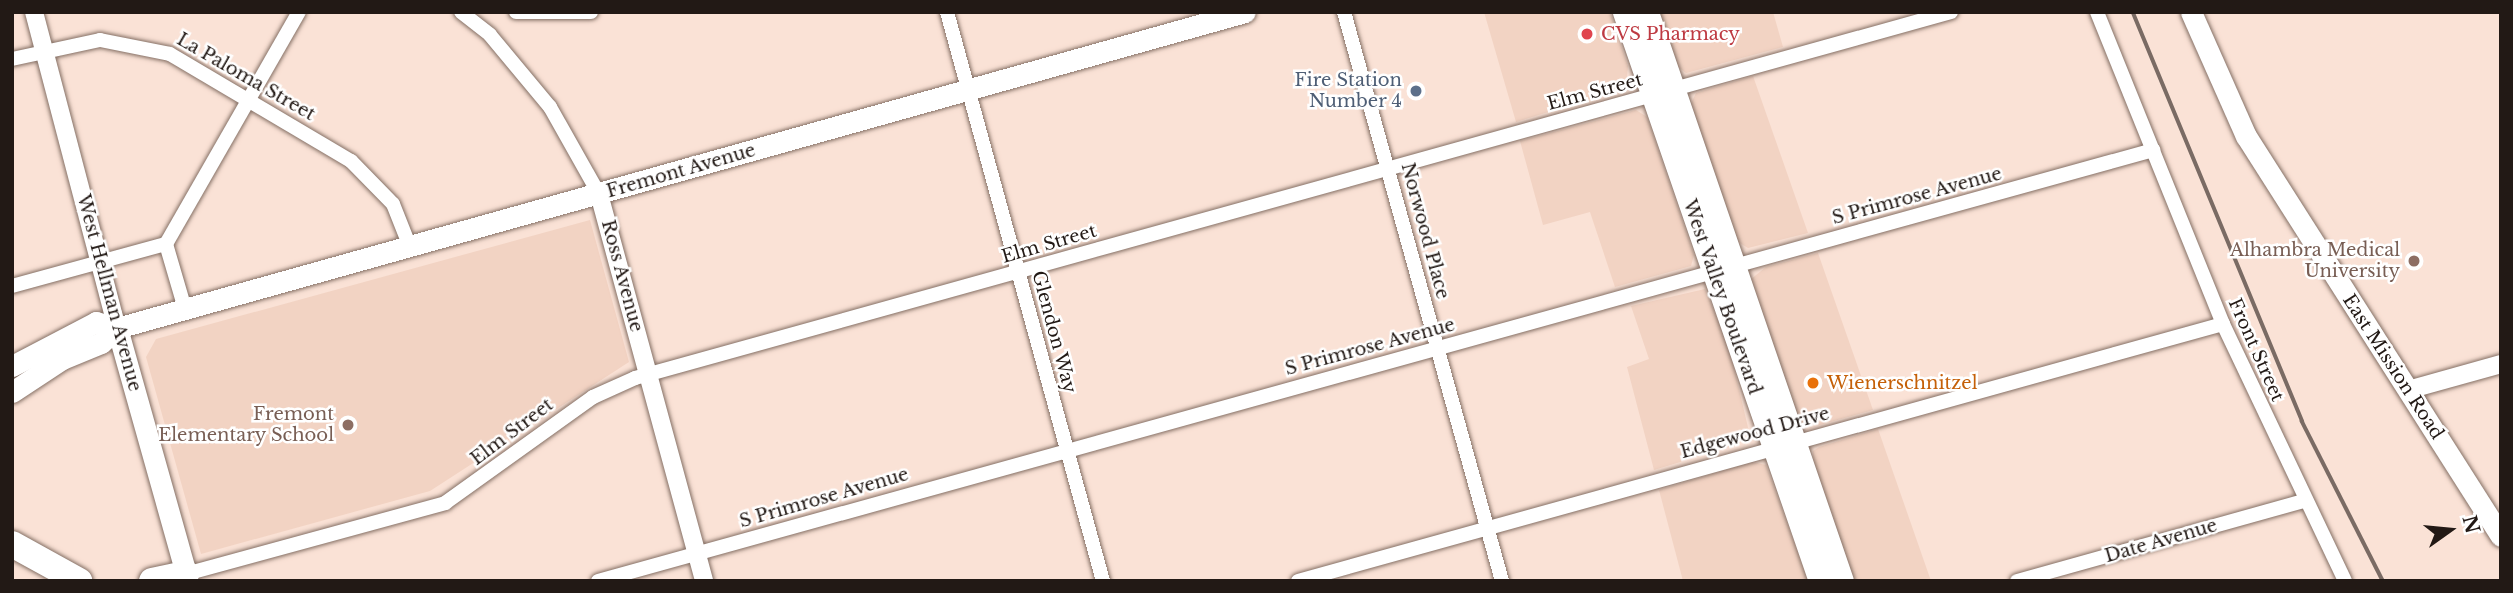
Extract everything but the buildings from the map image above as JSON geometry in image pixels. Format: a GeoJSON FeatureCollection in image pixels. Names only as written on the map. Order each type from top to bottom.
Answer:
{"type":"FeatureCollection","features":[{"type":"Feature","properties":{"kind":"highway"},"geometry":{"type":"LineString","coordinates":[[12,544],[79,581]]}},
{"type":"Feature","properties":{"kind":"highway"},"geometry":{"type":"LineString","coordinates":[[12,560],[34,581]]}},
{"type":"Feature","properties":{"kind":"highway"},"geometry":{"type":"LineString","coordinates":[[152,581],[184,578]]}},
{"type":"Feature","properties":{"kind":"main road","name":"Fremont Avenue"},"geometry":{"type":"LineString","coordinates":[[12,392],[62,359],[101,343],[117,328],[1245,12]]}},
{"type":"Feature","properties":{"kind":"main road","name":"West Valley Boulevard"},"geometry":{"type":"LineString","coordinates":[[1624,12],[1662,93],[1734,266],[1820,581]]}},
{"type":"Feature","properties":{"kind":"main road","name":"West Valley Boulevard"},"geometry":{"type":"LineString","coordinates":[[1647,12],[1662,93],[1712,272],[1842,581]]}},
{"type":"Feature","properties":{"kind":"main road","name":"East Mission Road"},"geometry":{"type":"LineString","coordinates":[[2191,12],[2246,136],[2501,536]]}},
{"type":"Feature","properties":{"kind":"main road","name":"Fremont Avenue"},"geometry":{"type":"LineString","coordinates":[[12,366],[96,323],[117,328]]}},
{"type":"Feature","properties":{"kind":"main road","name":"West Hellman Avenue"},"geometry":{"type":"LineString","coordinates":[[117,328],[184,578]]}},
{"type":"Feature","properties":{"kind":"street","name":"West Hellman Avenue"},"geometry":{"type":"LineString","coordinates":[[34,12],[117,328]]}},
{"type":"Feature","properties":{"kind":"street"},"geometry":{"type":"LineString","coordinates":[[12,286],[166,244],[299,12]]}},
{"type":"Feature","properties":{"kind":"street","name":"Ross Avenue"},"geometry":{"type":"LineString","coordinates":[[461,12],[491,35],[543,98],[600,194],[704,581]]}},
{"type":"Feature","properties":{"kind":"street"},"geometry":{"type":"LineString","coordinates":[[516,12],[591,12]]}},
{"type":"Feature","properties":{"kind":"street","name":"Glendon Way"},"geometry":{"type":"LineString","coordinates":[[947,12],[1103,581]]}},
{"type":"Feature","properties":{"kind":"street","name":"Norwood Place"},"geometry":{"type":"LineString","coordinates":[[1344,12],[1502,581]]}},
{"type":"Feature","properties":{"kind":"street","name":"Elm Street"},"geometry":{"type":"LineString","coordinates":[[184,578],[445,503],[593,397],[649,375],[1951,12]]}},
{"type":"Feature","properties":{"kind":"street","name":"Front Street"},"geometry":{"type":"LineString","coordinates":[[2097,12],[2223,324],[2304,501],[2345,581]]}},
{"type":"Feature","properties":{"kind":"street","name":"La Paloma Street"},"geometry":{"type":"LineString","coordinates":[[12,59],[100,40],[142,44],[251,99],[365,172],[393,204],[410,247]]}},
{"type":"Feature","properties":{"kind":"street","name":"S Primrose Avenue"},"geometry":{"type":"LineString","coordinates":[[598,581],[2153,150]]}},
{"type":"Feature","properties":{"kind":"street"},"geometry":{"type":"LineString","coordinates":[[166,244],[185,309]]}},
{"type":"Feature","properties":{"kind":"street","name":"Edgewood Drive"},"geometry":{"type":"LineString","coordinates":[[1298,581],[2223,324]]}},
{"type":"Feature","properties":{"kind":"street"},"geometry":{"type":"LineString","coordinates":[[2408,390],[2501,364]]}},
{"type":"Feature","properties":{"kind":"street","name":"Date Avenue"},"geometry":{"type":"LineString","coordinates":[[2017,581],[2304,501]]}},
{"type":"Feature","properties":{"kind":"shaded area"},"geometry":{"type":"Polygon","coordinates":[[[1484,12],[1610,12],[1628,66],[1626,88],[1516,122],[1484,12]]]}},
{"type":"Feature","properties":{"kind":"shaded area"},"geometry":{"type":"Polygon","coordinates":[[[1659,12],[1773,12],[1783,47],[1686,73],[1677,66],[1659,12]]]}},
{"type":"Feature","properties":{"kind":"shaded area"},"geometry":{"type":"Polygon","coordinates":[[[1753,76],[1808,233],[1748,248],[1738,242],[1690,106],[1696,93],[1753,76]]]}},
{"type":"Feature","properties":{"kind":"shaded area"},"geometry":{"type":"Polygon","coordinates":[[[1636,110],[1647,117],[1694,255],[1691,266],[1615,287],[1590,212],[1543,225],[1520,141],[1636,110]]]}},
{"type":"Feature","properties":{"kind":"shaded area","name":"Fremont Elementary School"},"geometry":{"type":"Polygon","coordinates":[[[590,220],[629,362],[430,491],[201,554],[146,357],[156,339],[590,220]]]}},
{"type":"Feature","properties":{"kind":"shaded area"},"geometry":{"type":"Polygon","coordinates":[[[1818,253],[1873,410],[1809,428],[1798,421],[1750,280],[1766,267],[1818,253]]]}},
{"type":"Feature","properties":{"kind":"shaded area"},"geometry":{"type":"Polygon","coordinates":[[[1705,289],[1729,347],[1750,436],[1739,444],[1654,470],[1627,367],[1649,359],[1631,306],[1705,289]]]}},
{"type":"Feature","properties":{"kind":"shaded area"},"geometry":{"type":"Polygon","coordinates":[[[1878,429],[1931,581],[1853,581],[1813,467],[1813,451],[1819,447],[1878,429]]]}},
{"type":"Feature","properties":{"kind":"shaded area"},"geometry":{"type":"Polygon","coordinates":[[[1752,462],[1766,465],[1808,581],[1683,581],[1659,490],[1752,462]]]}},
{"type":"Feature","properties":{"kind":"railway"},"geometry":{"type":"LineString","coordinates":[[2133,12],[2302,421],[2383,581]]}},
{"type":"Feature","properties":{"kind":"place","name":"CVS Pharmacy"},"geometry":{"type":"Point","coordinates":[1587,34]}},
{"type":"Feature","properties":{"kind":"place","name":"Fire Station Number 4"},"geometry":{"type":"Point","coordinates":[1416,91]}},
{"type":"Feature","properties":{"kind":"place","name":"Alhambra Medical University"},"geometry":{"type":"Point","coordinates":[2414,261]}},
{"type":"Feature","properties":{"kind":"place","name":"Wienerschnitzel"},"geometry":{"type":"Point","coordinates":[1813,383]}},
{"type":"Feature","properties":{"kind":"place","name":"Fremont Elementary School"},"geometry":{"type":"Point","coordinates":[348,425]}}]}
